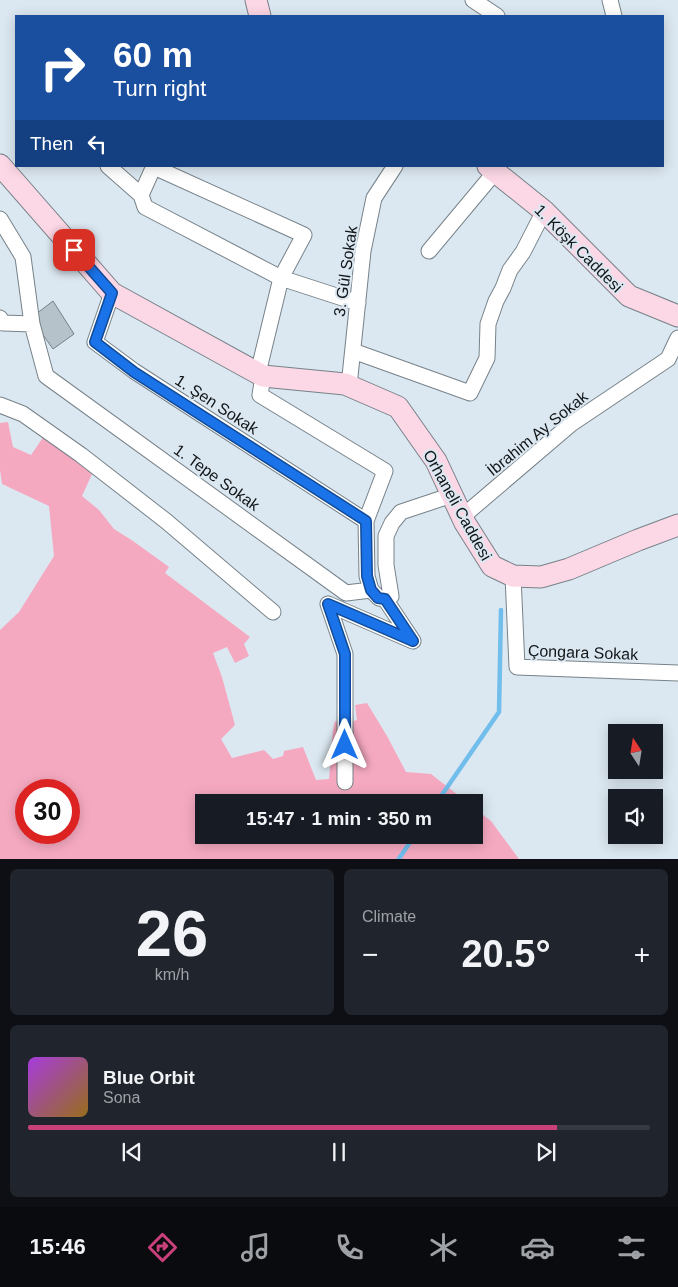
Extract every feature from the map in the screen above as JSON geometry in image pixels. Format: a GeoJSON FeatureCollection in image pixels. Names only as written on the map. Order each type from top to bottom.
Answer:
{"type":"FeatureCollection","features":[{"type":"Feature","properties":{"kind":"main road"},"geometry":{"type":"LineString","coordinates":[[256,0],[262,15]]}},
{"type":"Feature","properties":{"kind":"main road","name":"Orhaneli Caddesi"},"geometry":{"type":"LineString","coordinates":[[0,165],[112,293],[261,374],[345,384],[398,407],[436,461],[462,517],[492,566],[513,576],[541,577],[569,569],[678,525]]}},
{"type":"Feature","properties":{"kind":"main road","name":"1. Köşk Caddesi"},"geometry":{"type":"LineString","coordinates":[[491,169],[544,210],[629,296],[678,316]]}},
{"type":"Feature","properties":{"kind":"street"},"geometry":{"type":"LineString","coordinates":[[262,15],[264,0]]}},
{"type":"Feature","properties":{"kind":"street"},"geometry":{"type":"LineString","coordinates":[[473,0],[496,15]]}},
{"type":"Feature","properties":{"kind":"street"},"geometry":{"type":"LineString","coordinates":[[610,0],[614,15]]}},
{"type":"Feature","properties":{"kind":"street"},"geometry":{"type":"LineString","coordinates":[[109,167],[140,195],[145,207],[281,278],[358,303]]}},
{"type":"Feature","properties":{"kind":"street"},"geometry":{"type":"LineString","coordinates":[[140,195],[154,167],[304,235],[281,278],[261,374],[260,395],[385,471],[366,521],[367,576],[371,590],[378,598],[388,597]]}},
{"type":"Feature","properties":{"kind":"street","name":"3. Gül Sokak"},"geometry":{"type":"LineString","coordinates":[[349,386],[363,251],[374,198],[394,167]]}},
{"type":"Feature","properties":{"kind":"street"},"geometry":{"type":"LineString","coordinates":[[429,251],[491,169]]}},
{"type":"Feature","properties":{"kind":"street"},"geometry":{"type":"LineString","coordinates":[[353,350],[470,393],[487,358],[488,324],[496,301],[510,270],[522,252],[544,210]]}},
{"type":"Feature","properties":{"kind":"street"},"geometry":{"type":"LineString","coordinates":[[0,219],[23,257],[32,324],[3,323],[0,318]]}},
{"type":"Feature","properties":{"kind":"street","name":"1. Şen Sokak"},"geometry":{"type":"LineString","coordinates":[[112,293],[95,342],[134,372],[366,521]]}},
{"type":"Feature","properties":{"kind":"street","name":"1. Tepe Sokak"},"geometry":{"type":"LineString","coordinates":[[32,324],[46,376],[346,592],[371,590]]}},
{"type":"Feature","properties":{"kind":"street","name":"İbrahim Ay Sokak"},"geometry":{"type":"LineString","coordinates":[[462,517],[571,424],[668,359],[678,338]]}},
{"type":"Feature","properties":{"kind":"street"},"geometry":{"type":"LineString","coordinates":[[0,405],[23,414],[81,455],[166,521],[273,612]]}},
{"type":"Feature","properties":{"kind":"street"},"geometry":{"type":"LineString","coordinates":[[345,782],[345,654],[328,604],[413,641],[388,597],[386,536],[392,523],[401,512],[452,495]]}},
{"type":"Feature","properties":{"kind":"street","name":"Çongara Sokak"},"geometry":{"type":"LineString","coordinates":[[513,576],[517,667],[678,673]]}},
{"type":"Feature","properties":{"kind":"shaded area"},"geometry":{"type":"Polygon","coordinates":[[[8,422],[13,447],[31,455],[44,436],[93,472],[82,496],[99,510],[114,529],[169,567],[165,573],[250,637],[244,644],[249,656],[235,663],[227,647],[213,653],[222,677],[235,725],[221,739],[232,758],[264,750],[273,759],[283,756],[284,751],[303,747],[316,780],[329,779],[335,721],[339,722],[349,733],[353,721],[357,720],[355,705],[367,703],[406,772],[431,774],[457,794],[195,794],[195,844],[483,844],[483,815],[491,821],[519,859],[0,859],[0,630],[19,612],[54,556],[49,506],[2,484],[0,470],[0,423],[8,422]]]}},
{"type":"Feature","properties":{"kind":"building"},"geometry":{"type":"Polygon","coordinates":[[[53,301],[74,334],[53,349],[41,332],[36,314],[53,301]]]}},
{"type":"Feature","properties":{"kind":"waterway"},"geometry":{"type":"LineString","coordinates":[[443,794],[499,712],[501,610]]}},
{"type":"Feature","properties":{"kind":"waterway"},"geometry":{"type":"LineString","coordinates":[[399,859],[409,844]]}},
{"type":"Feature","properties":{"kind":"route"},"geometry":{"type":"LineString","coordinates":[[74,250],[112,293],[95,342],[134,372],[366,521],[367,576],[371,590],[378,598],[385,599],[413,641],[328,604],[345,654],[345,745]]}}]}
